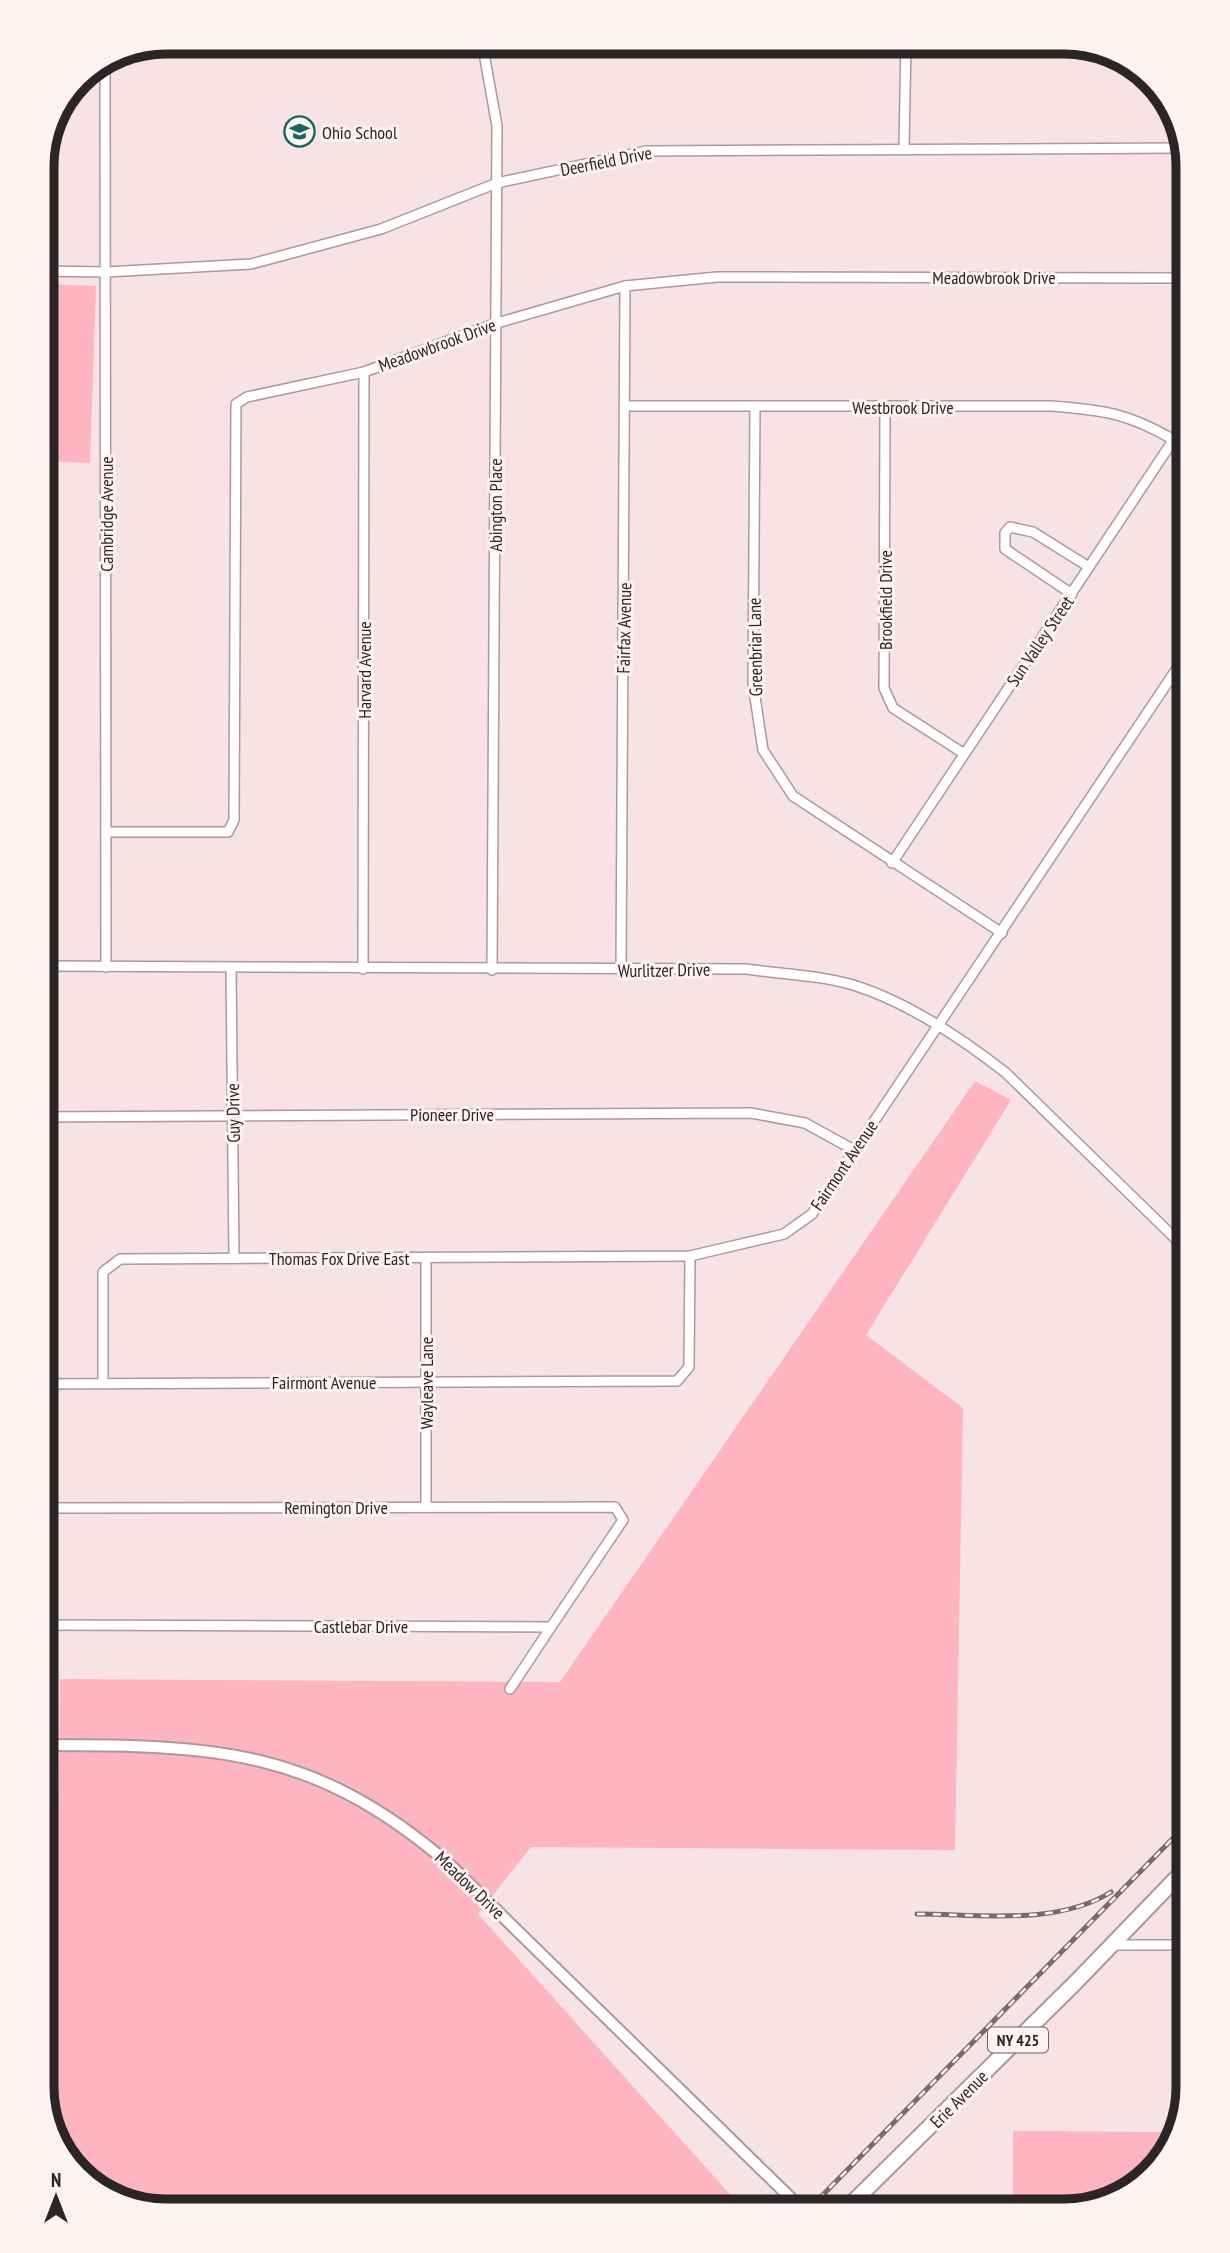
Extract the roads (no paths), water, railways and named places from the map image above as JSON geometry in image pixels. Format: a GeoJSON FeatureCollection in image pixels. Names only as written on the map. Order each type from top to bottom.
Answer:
{"type":"FeatureCollection","features":[{"type":"Feature","properties":{"kind":"main road","name":"Erie Avenue"},"geometry":{"type":"LineString","coordinates":[[856,2199],[1176,1878]]}},
{"type":"Feature","properties":{"kind":"street","name":"Abington Place"},"geometry":{"type":"LineString","coordinates":[[484,54],[497,126],[492,970]]}},
{"type":"Feature","properties":{"kind":"street"},"geometry":{"type":"LineString","coordinates":[[904,148],[906,54]]}},
{"type":"Feature","properties":{"kind":"street","name":"Cambridge Avenue"},"geometry":{"type":"LineString","coordinates":[[105,73],[106,967]]}},
{"type":"Feature","properties":{"kind":"street","name":"Deerfield Drive"},"geometry":{"type":"LineString","coordinates":[[54,271],[106,272],[251,264],[381,229],[497,183],[646,151],[1174,148]]}},
{"type":"Feature","properties":{"kind":"street","name":"Meadowbrook Drive"},"geometry":{"type":"LineString","coordinates":[[106,832],[228,832],[234,821],[236,404],[247,397],[364,372],[496,323],[625,286],[717,277],[1176,278]]}},
{"type":"Feature","properties":{"kind":"street","name":"Fairfax Avenue"},"geometry":{"type":"LineString","coordinates":[[621,970],[625,286]]}},
{"type":"Feature","properties":{"kind":"street","name":"Harvard Avenue"},"geometry":{"type":"LineString","coordinates":[[363,969],[364,372]]}},
{"type":"Feature","properties":{"kind":"street","name":"Westbrook Drive"},"geometry":{"type":"LineString","coordinates":[[626,407],[1051,406],[1095,409],[1140,421],[1174,440]]}},
{"type":"Feature","properties":{"kind":"street","name":"Greenbriar Lane"},"geometry":{"type":"LineString","coordinates":[[755,407],[753,684],[763,750],[793,796],[1002,933]]}},
{"type":"Feature","properties":{"kind":"street","name":"Brookfield Drive"},"geometry":{"type":"LineString","coordinates":[[885,407],[884,688],[893,708],[963,753]]}},
{"type":"Feature","properties":{"kind":"street","name":"Sun Valley Street"},"geometry":{"type":"LineString","coordinates":[[892,863],[1176,437]]}},
{"type":"Feature","properties":{"kind":"street"},"geometry":{"type":"LineString","coordinates":[[1072,594],[1005,549],[1005,533],[1010,527],[1026,529],[1089,568]]}},
{"type":"Feature","properties":{"kind":"street","name":"Fairmont Avenue"},"geometry":{"type":"LineString","coordinates":[[54,1384],[677,1381],[689,1367],[690,1256],[785,1234],[812,1214],[1176,670]]}},
{"type":"Feature","properties":{"kind":"street","name":"Wurlitzer Drive"},"geometry":{"type":"LineString","coordinates":[[54,966],[746,969],[852,985],[939,1024],[1006,1073],[1176,1239]]}},
{"type":"Feature","properties":{"kind":"street","name":"Guy Drive"},"geometry":{"type":"LineString","coordinates":[[231,968],[234,1258]]}},
{"type":"Feature","properties":{"kind":"street","name":"Pioneer Drive"},"geometry":{"type":"LineString","coordinates":[[54,1117],[751,1114],[804,1123],[854,1150]]}},
{"type":"Feature","properties":{"kind":"street","name":"Thomas Fox Drive East"},"geometry":{"type":"LineString","coordinates":[[103,1383],[103,1272],[121,1259],[690,1256]]}},
{"type":"Feature","properties":{"kind":"street","name":"Wayleave Lane"},"geometry":{"type":"LineString","coordinates":[[426,1258],[426,1507]]}},
{"type":"Feature","properties":{"kind":"street","name":"Remington Drive"},"geometry":{"type":"LineString","coordinates":[[54,1508],[615,1507],[623,1520],[551,1627]]}},
{"type":"Feature","properties":{"kind":"street","name":"Castlebar Drive"},"geometry":{"type":"LineString","coordinates":[[54,1625],[551,1627]]}},
{"type":"Feature","properties":{"kind":"street"},"geometry":{"type":"LineString","coordinates":[[510,1689],[551,1627]]}},
{"type":"Feature","properties":{"kind":"street","name":"Meadow Drive"},"geometry":{"type":"LineString","coordinates":[[54,1745],[171,1746],[243,1755],[299,1772],[369,1804],[405,1828],[449,1864],[792,2199]]}},
{"type":"Feature","properties":{"kind":"street"},"geometry":{"type":"LineString","coordinates":[[1111,1945],[1176,1945]]}},
{"type":"Feature","properties":{"kind":"railway"},"geometry":{"type":"LineString","coordinates":[[819,2199],[1176,1835]]}},
{"type":"Feature","properties":{"kind":"railway"},"geometry":{"type":"LineString","coordinates":[[917,1914],[1042,1914],[1090,1903],[1111,1892]]}},
{"type":"Feature","properties":{"kind":"place","name":"Ohio School"},"geometry":{"type":"Point","coordinates":[299,132]}}]}
